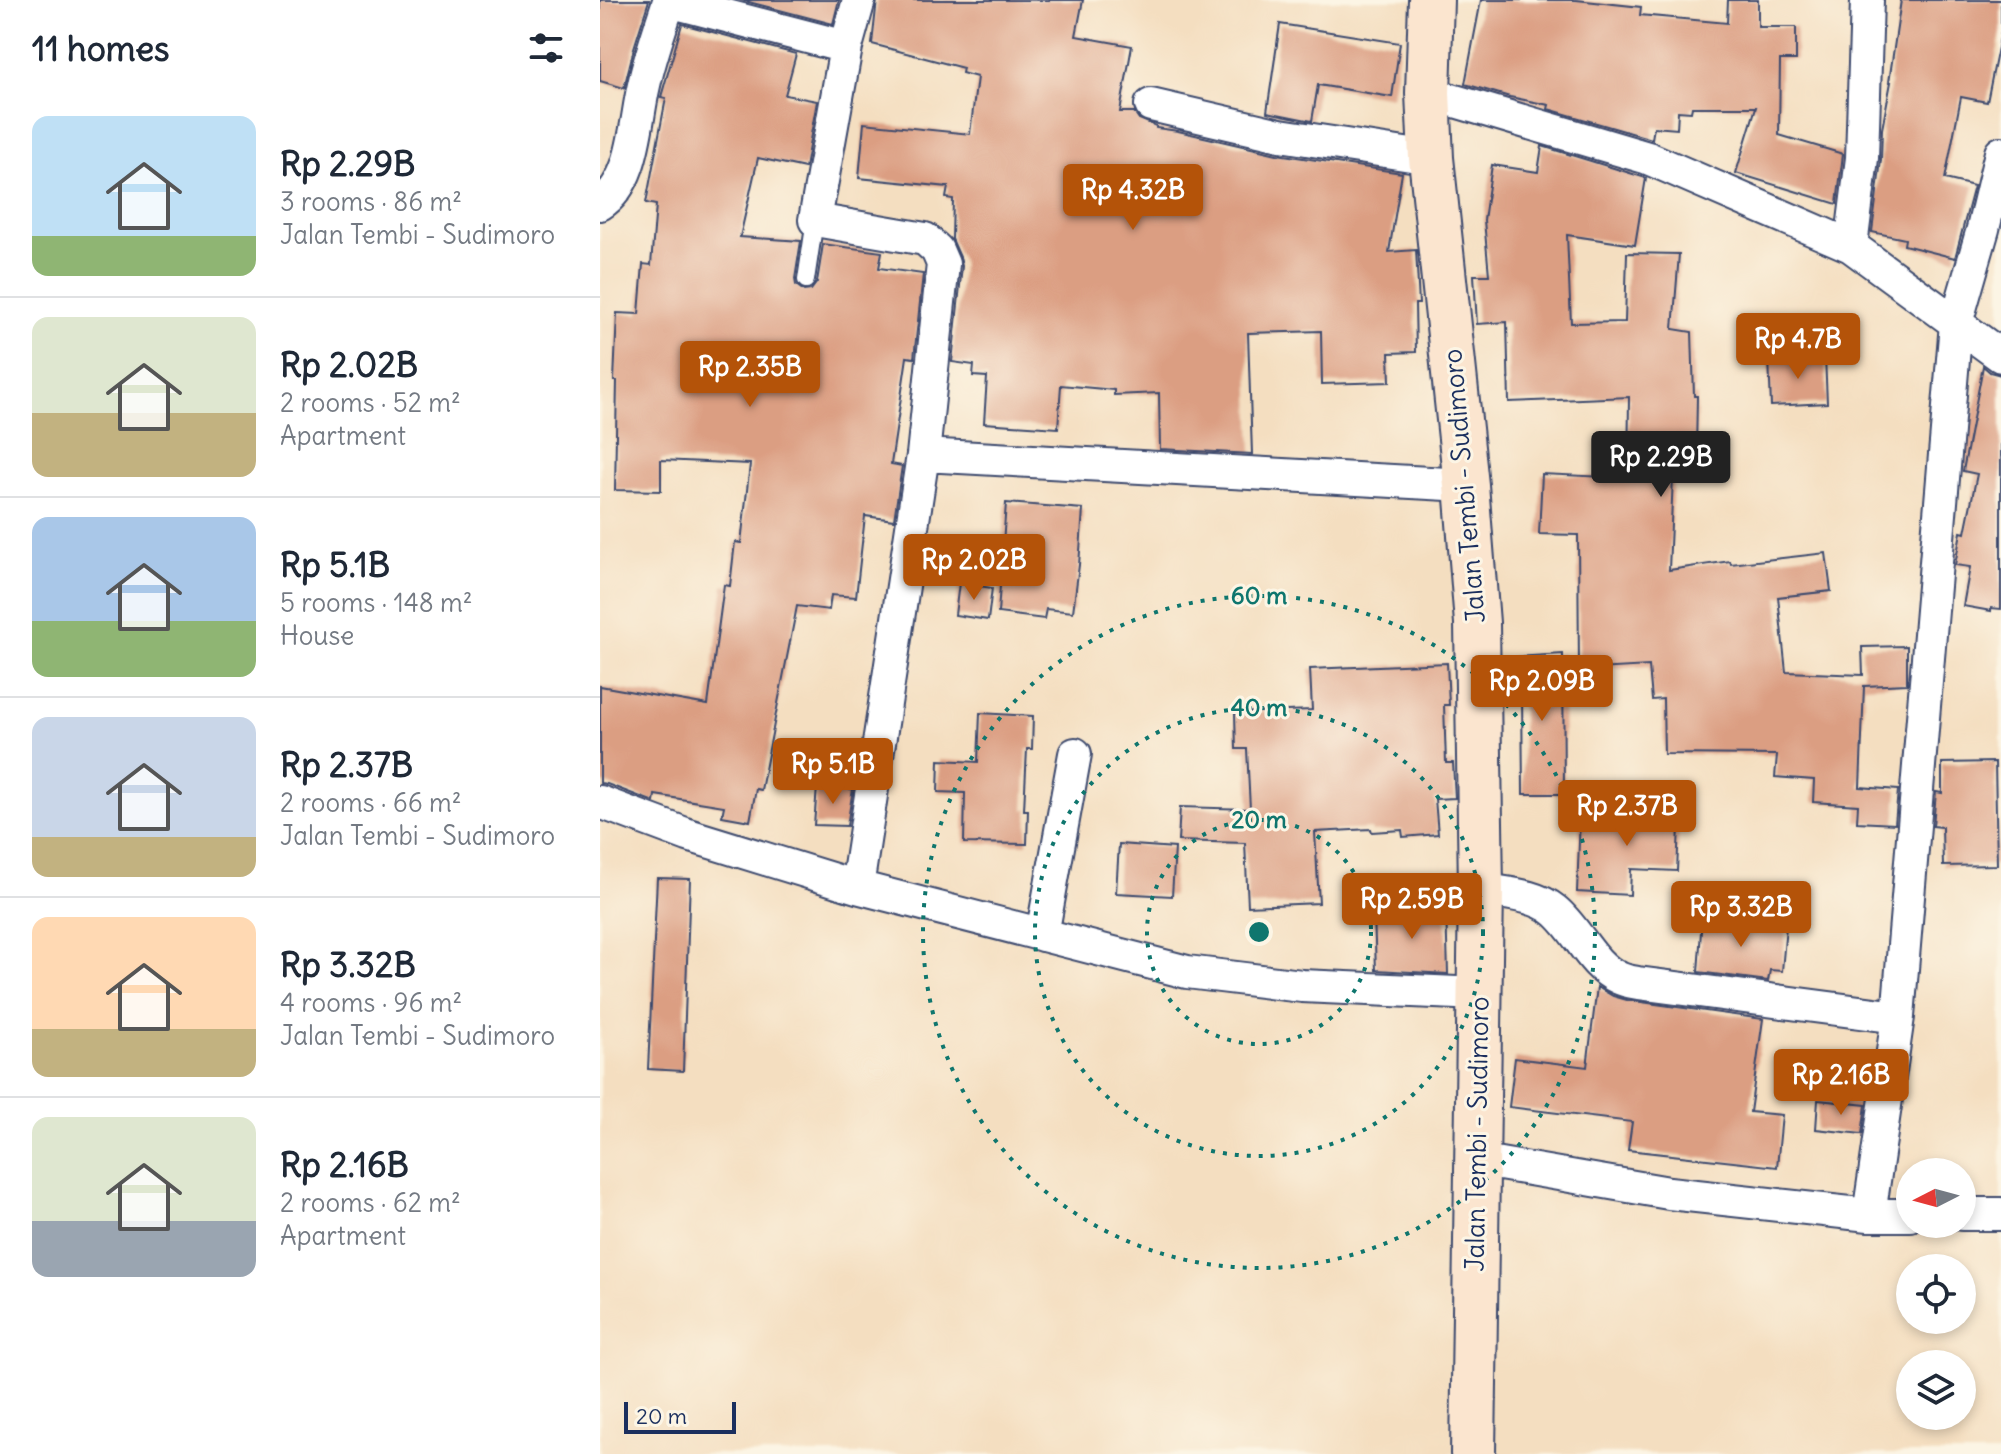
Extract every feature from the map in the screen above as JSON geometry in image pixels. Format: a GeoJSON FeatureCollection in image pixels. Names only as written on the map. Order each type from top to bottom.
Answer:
{"type":"FeatureCollection","features":[{"type":"Feature","properties":{"kind":"main road","name":"Jalan Tembi - Sudimoro"},"geometry":{"type":"LineString","coordinates":[[1431,0],[1428,93],[1431,158],[1466,485],[1477,623],[1481,889],[1473,1454]]}},
{"type":"Feature","properties":{"kind":"street"},"geometry":{"type":"LineString","coordinates":[[857,887],[923,455],[943,264],[937,250],[925,239],[815,220],[846,47],[859,0]]}},
{"type":"Feature","properties":{"kind":"street"},"geometry":{"type":"LineString","coordinates":[[1851,246],[1862,158],[1867,0]]}},
{"type":"Feature","properties":{"kind":"street"},"geometry":{"type":"LineString","coordinates":[[600,204],[608,199],[624,174],[667,1],[846,47]]}},
{"type":"Feature","properties":{"kind":"street"},"geometry":{"type":"LineString","coordinates":[[1428,93],[1648,158],[1851,246],[2001,356]]}},
{"type":"Feature","properties":{"kind":"street"},"geometry":{"type":"LineString","coordinates":[[1151,105],[1280,135],[1431,158]]}},
{"type":"Feature","properties":{"kind":"street"},"geometry":{"type":"LineString","coordinates":[[1869,1215],[1898,1017],[1956,323],[2001,153]]}},
{"type":"Feature","properties":{"kind":"street"},"geometry":{"type":"LineString","coordinates":[[923,455],[1466,485]]}},
{"type":"Feature","properties":{"kind":"street"},"geometry":{"type":"LineString","coordinates":[[1042,935],[1075,754]]}},
{"type":"Feature","properties":{"kind":"street"},"geometry":{"type":"LineString","coordinates":[[600,802],[688,835],[857,887],[1187,972],[1302,986],[1479,994]]}},
{"type":"Feature","properties":{"kind":"street"},"geometry":{"type":"LineString","coordinates":[[1481,889],[1529,898],[1553,909],[1569,924],[1594,958],[1619,978],[1898,1017]]}},
{"type":"Feature","properties":{"kind":"street"},"geometry":{"type":"LineString","coordinates":[[1477,1160],[1669,1193],[1869,1215],[1896,1215]]}},
{"type":"Feature","properties":{"kind":"street"},"geometry":{"type":"LineString","coordinates":[[1976,1214],[2001,1214]]}},
{"type":"Feature","properties":{"kind":"lane"},"geometry":{"type":"LineString","coordinates":[[806,280],[815,220]]}},
{"type":"Feature","properties":{"kind":"building"},"geometry":{"type":"Polygon","coordinates":[[[600,0],[649,0],[624,88],[600,81],[600,0]]]}},
{"type":"Feature","properties":{"kind":"building"},"geometry":{"type":"Polygon","coordinates":[[[741,0],[839,0],[833,24],[741,0]]]}},
{"type":"Feature","properties":{"kind":"building"},"geometry":{"type":"Polygon","coordinates":[[[877,0],[1083,0],[1076,36],[1132,46],[1120,112],[1134,112],[1139,119],[1156,128],[1277,154],[1402,173],[1389,252],[1416,250],[1419,304],[1415,304],[1416,352],[1389,353],[1390,382],[1322,384],[1321,331],[1248,333],[1252,454],[1160,449],[1159,393],[1114,395],[1114,390],[1061,385],[1058,428],[984,423],[987,377],[973,376],[974,365],[952,362],[962,266],[952,239],[953,199],[946,198],[948,187],[859,178],[864,123],[970,134],[977,77],[962,73],[963,68],[872,44],[877,0]]]}},
{"type":"Feature","properties":{"kind":"building"},"geometry":{"type":"Polygon","coordinates":[[[1481,0],[1576,0],[1641,7],[1640,15],[1727,23],[1728,0],[1758,0],[1758,27],[1796,27],[1796,60],[1780,60],[1779,135],[1843,154],[1837,204],[1736,173],[1756,107],[1692,107],[1691,112],[1678,111],[1677,129],[1654,127],[1652,139],[1548,109],[1549,105],[1465,84],[1481,0]]]}},
{"type":"Feature","properties":{"kind":"building"},"geometry":{"type":"Polygon","coordinates":[[[1901,0],[2001,0],[2001,33],[1987,102],[1961,97],[1945,179],[1974,186],[1955,258],[1904,245],[1905,239],[1872,232],[1882,129],[1901,0]]]}},
{"type":"Feature","properties":{"kind":"building"},"geometry":{"type":"Polygon","coordinates":[[[682,24],[796,54],[785,95],[817,101],[805,168],[758,158],[740,237],[801,241],[795,279],[796,285],[804,291],[811,290],[817,282],[823,244],[882,252],[879,268],[923,274],[914,358],[907,357],[891,464],[902,466],[894,520],[865,516],[856,597],[831,595],[829,610],[797,606],[761,790],[756,789],[750,821],[722,816],[724,806],[655,795],[654,802],[600,783],[600,686],[708,705],[724,585],[730,586],[735,542],[741,543],[750,464],[661,460],[661,491],[615,490],[617,313],[639,314],[643,264],[651,265],[656,205],[646,203],[666,98],[661,97],[682,24]]]}},
{"type":"Feature","properties":{"kind":"building"},"geometry":{"type":"Polygon","coordinates":[[[1280,24],[1400,43],[1392,97],[1318,85],[1312,121],[1267,112],[1280,24]]]}},
{"type":"Feature","properties":{"kind":"building"},"geometry":{"type":"Polygon","coordinates":[[[1542,146],[1646,178],[1635,245],[1567,235],[1571,323],[1625,322],[1627,253],[1679,254],[1673,329],[1692,332],[1694,396],[1697,396],[1696,453],[1674,453],[1669,570],[1826,553],[1831,591],[1778,597],[1786,672],[1863,675],[1862,647],[1907,646],[1907,684],[1864,686],[1860,787],[1898,790],[1895,824],[1857,822],[1858,805],[1813,802],[1814,780],[1775,777],[1777,755],[1664,754],[1663,699],[1652,700],[1649,666],[1579,670],[1578,535],[1539,534],[1542,474],[1628,478],[1629,397],[1509,402],[1507,322],[1477,324],[1474,275],[1489,275],[1484,220],[1492,165],[1538,172],[1542,146]]]}},
{"type":"Feature","properties":{"kind":"building"},"geometry":{"type":"Polygon","coordinates":[[[1825,356],[1827,403],[1771,406],[1769,358],[1825,356]]]}},
{"type":"Feature","properties":{"kind":"building"},"geometry":{"type":"Polygon","coordinates":[[[1983,366],[2001,375],[2001,609],[1991,608],[1991,611],[1963,606],[1970,567],[1955,565],[1977,474],[1963,471],[1983,366]]]}},
{"type":"Feature","properties":{"kind":"building"},"geometry":{"type":"Polygon","coordinates":[[[1006,503],[1083,509],[1073,612],[1046,609],[1044,619],[998,613],[1006,503]]]}},
{"type":"Feature","properties":{"kind":"building"},"geometry":{"type":"Polygon","coordinates":[[[959,583],[992,588],[988,620],[955,615],[959,583]]]}},
{"type":"Feature","properties":{"kind":"building"},"geometry":{"type":"Polygon","coordinates":[[[1563,654],[1564,794],[1523,794],[1522,691],[1519,692],[1516,657],[1563,654]]]}},
{"type":"Feature","properties":{"kind":"building"},"geometry":{"type":"Polygon","coordinates":[[[1447,663],[1449,705],[1444,705],[1446,763],[1453,763],[1455,798],[1435,799],[1438,834],[1403,837],[1402,830],[1372,832],[1371,829],[1315,832],[1319,903],[1248,906],[1245,843],[1178,841],[1180,807],[1250,809],[1247,749],[1236,749],[1235,713],[1312,710],[1310,669],[1447,663]]]}},
{"type":"Feature","properties":{"kind":"building"},"geometry":{"type":"Polygon","coordinates":[[[980,713],[1033,716],[1032,749],[1027,749],[1024,810],[1028,810],[1027,844],[964,843],[965,793],[938,792],[939,760],[978,762],[980,713]]]}},
{"type":"Feature","properties":{"kind":"building"},"geometry":{"type":"Polygon","coordinates":[[[1995,762],[1997,865],[1943,866],[1942,827],[1933,826],[1936,792],[1942,793],[1942,763],[1995,762]]]}},
{"type":"Feature","properties":{"kind":"building"},"geometry":{"type":"Polygon","coordinates":[[[817,787],[853,789],[847,826],[814,825],[817,787]]]}},
{"type":"Feature","properties":{"kind":"building"},"geometry":{"type":"Polygon","coordinates":[[[1637,803],[1680,804],[1677,871],[1631,869],[1630,895],[1577,892],[1580,817],[1636,820],[1637,803]]]}},
{"type":"Feature","properties":{"kind":"building"},"geometry":{"type":"Polygon","coordinates":[[[1119,844],[1175,848],[1172,896],[1116,893],[1119,844]]]}},
{"type":"Feature","properties":{"kind":"building"},"geometry":{"type":"Polygon","coordinates":[[[657,878],[690,879],[683,1071],[648,1069],[657,878]]]}},
{"type":"Feature","properties":{"kind":"building"},"geometry":{"type":"Polygon","coordinates":[[[1446,908],[1448,974],[1376,970],[1374,914],[1389,913],[1389,910],[1446,908]]]}},
{"type":"Feature","properties":{"kind":"building"},"geometry":{"type":"Polygon","coordinates":[[[1702,918],[1786,926],[1782,971],[1770,970],[1768,981],[1698,972],[1702,918]]]}},
{"type":"Feature","properties":{"kind":"building"},"geometry":{"type":"Polygon","coordinates":[[[1597,987],[1627,1000],[1763,1019],[1750,1112],[1782,1115],[1777,1167],[1628,1150],[1632,1122],[1509,1107],[1515,1058],[1587,1067],[1597,987]]]}},
{"type":"Feature","properties":{"kind":"building"},"geometry":{"type":"Polygon","coordinates":[[[1818,1100],[1866,1105],[1862,1134],[1816,1129],[1818,1100]]]}}]}
